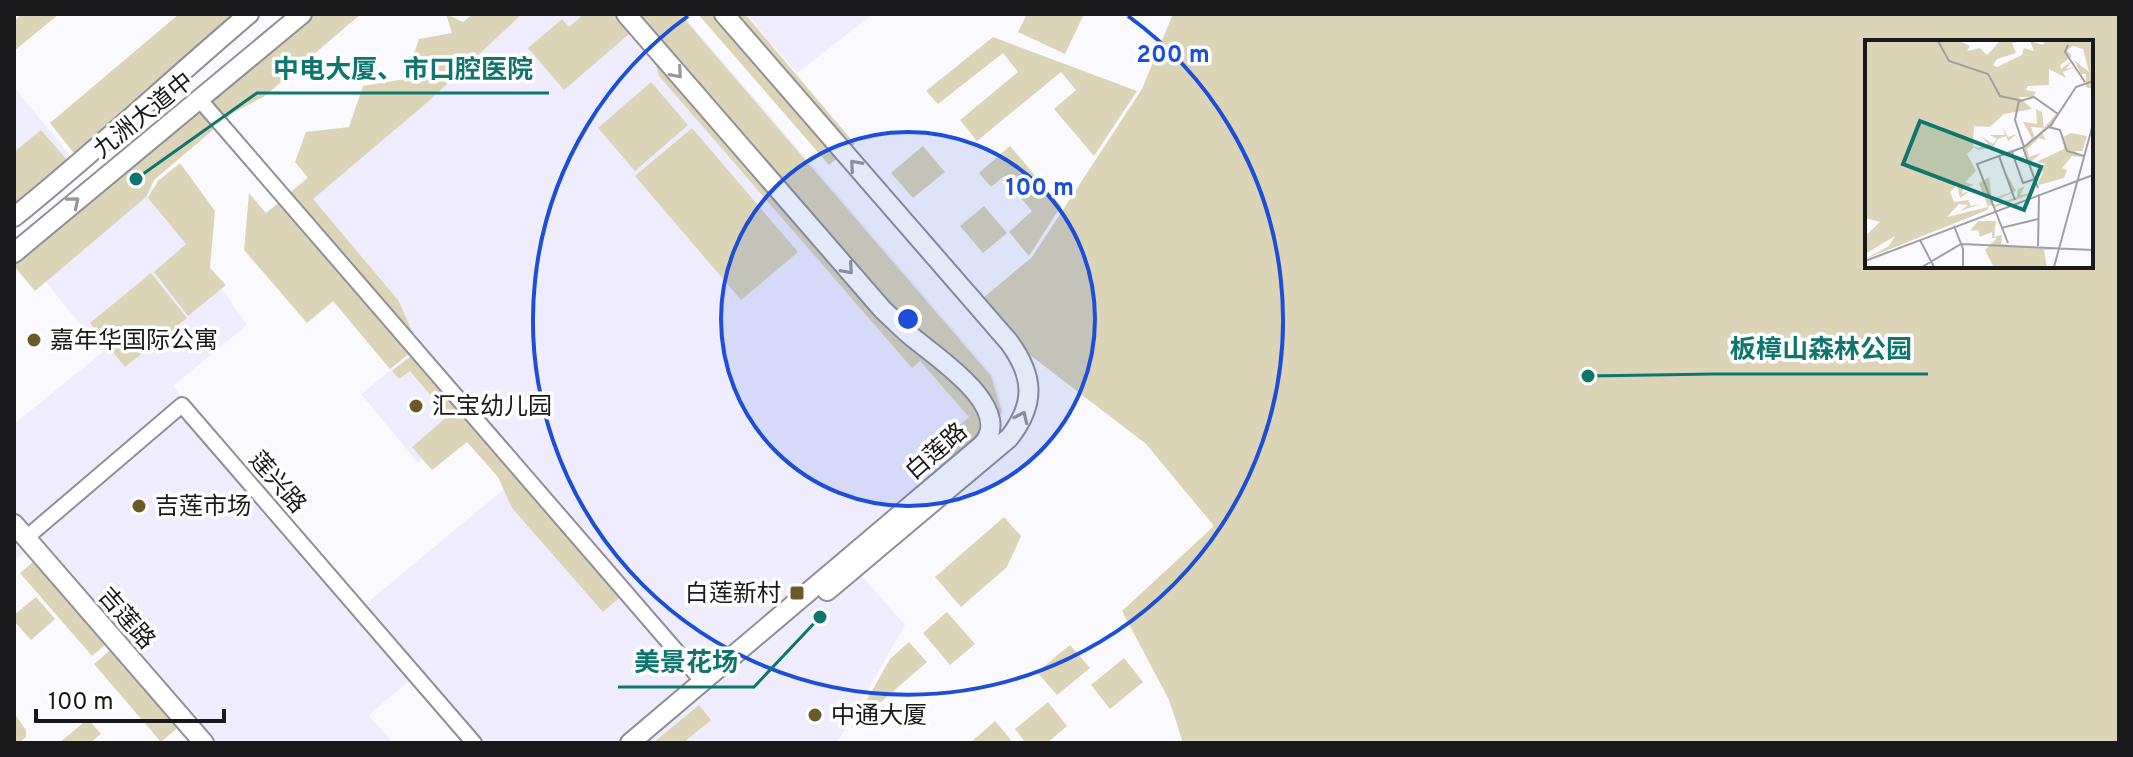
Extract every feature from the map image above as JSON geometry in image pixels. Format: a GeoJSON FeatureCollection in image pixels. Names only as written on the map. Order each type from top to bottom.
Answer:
{"type":"FeatureCollection","features":[{"type":"Feature","properties":{"kind":"main road","name":"九洲大道中"},"geometry":{"type":"LineString","coordinates":[[14,217],[84,160],[249,14]]}},
{"type":"Feature","properties":{"kind":"main road","name":"九洲大道中"},"geometry":{"type":"LineString","coordinates":[[14,253],[302,14]]}},
{"type":"Feature","properties":{"kind":"main road","name":"白莲路"},"geometry":{"type":"LineString","coordinates":[[626,14],[883,310],[972,389],[990,421],[989,435],[982,445],[630,743]]}},
{"type":"Feature","properties":{"kind":"main road","name":"白莲路"},"geometry":{"type":"LineString","coordinates":[[648,743],[1002,445],[1022,420],[1029,401],[1025,368],[1009,342],[724,14]]}},
{"type":"Feature","properties":{"kind":"main road","name":"吉莲路"},"geometry":{"type":"LineString","coordinates":[[20,531],[204,743]]}},
{"type":"Feature","properties":{"kind":"street"},"geometry":{"type":"LineString","coordinates":[[200,100],[704,683]]}},
{"type":"Feature","properties":{"kind":"street","name":"莲兴路"},"geometry":{"type":"LineString","coordinates":[[20,531],[182,405],[474,743]]}},
{"type":"Feature","properties":{"kind":"shaded area"},"geometry":{"type":"Polygon","coordinates":[[[22,14],[59,14],[14,51],[14,21],[22,14]]]}},
{"type":"Feature","properties":{"kind":"shaded area"},"geometry":{"type":"Polygon","coordinates":[[[179,14],[249,14],[77,157],[50,123],[179,14]]]}},
{"type":"Feature","properties":{"kind":"shaded area"},"geometry":{"type":"Polygon","coordinates":[[[296,14],[361,14],[265,96],[233,113],[154,180],[146,197],[35,291],[14,266],[14,254],[296,14]]]}},
{"type":"Feature","properties":{"kind":"shaded area"},"geometry":{"type":"Polygon","coordinates":[[[446,14],[463,22],[473,14],[522,14],[430,100],[313,199],[398,300],[419,346],[390,369],[333,301],[307,323],[244,250],[249,193],[266,213],[308,178],[295,162],[306,132],[349,127],[363,86],[405,79],[419,39],[452,33],[446,14]]]}},
{"type":"Feature","properties":{"kind":"shaded area"},"geometry":{"type":"Polygon","coordinates":[[[468,14],[682,14],[993,375],[1004,412],[986,441],[629,743],[474,743],[416,675],[369,715],[393,743],[204,743],[32,546],[14,561],[14,424],[103,352],[19,249],[130,155],[247,325],[173,386],[360,609],[521,475],[472,418],[418,463],[361,394],[413,352],[281,199],[480,27],[468,14]]]}},
{"type":"Feature","properties":{"kind":"shaded area"},"geometry":{"type":"Polygon","coordinates":[[[584,14],[622,14],[635,29],[564,90],[528,48],[562,19],[569,27],[584,14]]]}},
{"type":"Feature","properties":{"kind":"shaded area"},"geometry":{"type":"Polygon","coordinates":[[[632,14],[680,14],[991,376],[1002,412],[984,440],[958,461],[940,442],[969,417],[920,361],[912,368],[659,76],[647,32],[632,14]]]}},
{"type":"Feature","properties":{"kind":"shaded area"},"geometry":{"type":"Polygon","coordinates":[[[698,14],[745,14],[855,144],[829,165],[698,14]]]}},
{"type":"Feature","properties":{"kind":"shaded area"},"geometry":{"type":"Polygon","coordinates":[[[746,14],[873,14],[797,73],[746,14]]]}},
{"type":"Feature","properties":{"kind":"shaded area"},"geometry":{"type":"Polygon","coordinates":[[[1027,14],[1084,14],[1065,54],[1018,32],[1027,14]]]}},
{"type":"Feature","properties":{"kind":"shaded area"},"geometry":{"type":"Polygon","coordinates":[[[1173,14],[2119,14],[2119,743],[1183,743],[1169,700],[1122,611],[1214,526],[1146,444],[970,309],[1032,257],[1142,89],[1173,14]]]}},
{"type":"Feature","properties":{"kind":"shaded area"},"geometry":{"type":"Polygon","coordinates":[[[993,37],[1137,91],[1094,156],[1054,109],[1076,90],[1061,72],[977,141],[960,120],[1018,72],[1003,53],[938,104],[926,91],[993,37]]]}},
{"type":"Feature","properties":{"kind":"shaded area"},"geometry":{"type":"Polygon","coordinates":[[[651,82],[688,125],[635,171],[598,128],[651,82]]]}},
{"type":"Feature","properties":{"kind":"shaded area"},"geometry":{"type":"Polygon","coordinates":[[[14,87],[78,165],[14,216],[14,87]]]}},
{"type":"Feature","properties":{"kind":"shaded area"},"geometry":{"type":"Polygon","coordinates":[[[692,128],[798,252],[741,300],[635,176],[692,128]]]}},
{"type":"Feature","properties":{"kind":"shaded area"},"geometry":{"type":"Polygon","coordinates":[[[41,130],[69,162],[14,208],[14,152],[41,130]]]}},
{"type":"Feature","properties":{"kind":"shaded area"},"geometry":{"type":"Polygon","coordinates":[[[923,146],[945,172],[913,198],[891,173],[923,146]]]}},
{"type":"Feature","properties":{"kind":"shaded area"},"geometry":{"type":"Polygon","coordinates":[[[1010,146],[1061,206],[1029,256],[1009,232],[1032,211],[1003,177],[991,187],[979,173],[1010,146]]]}},
{"type":"Feature","properties":{"kind":"shaded area"},"geometry":{"type":"Polygon","coordinates":[[[180,163],[215,211],[210,268],[226,285],[188,316],[154,272],[186,244],[148,198],[158,181],[180,163]]]}},
{"type":"Feature","properties":{"kind":"shaded area"},"geometry":{"type":"Polygon","coordinates":[[[984,206],[1007,233],[983,253],[960,226],[984,206]]]}},
{"type":"Feature","properties":{"kind":"shaded area"},"geometry":{"type":"Polygon","coordinates":[[[151,273],[187,318],[125,367],[90,323],[151,273]]]}},
{"type":"Feature","properties":{"kind":"shaded area"},"geometry":{"type":"Polygon","coordinates":[[[420,349],[627,591],[603,612],[512,508],[498,477],[467,442],[432,470],[412,447],[448,416],[410,371],[399,379],[392,371],[420,349]]]}},
{"type":"Feature","properties":{"kind":"shaded area"},"geometry":{"type":"Polygon","coordinates":[[[1004,517],[1021,536],[1007,567],[961,607],[935,577],[1004,517]]]}},
{"type":"Feature","properties":{"kind":"shaded area"},"geometry":{"type":"Polygon","coordinates":[[[39,557],[111,640],[92,656],[20,573],[39,557]]]}},
{"type":"Feature","properties":{"kind":"shaded area"},"geometry":{"type":"Polygon","coordinates":[[[855,568],[905,625],[837,743],[648,743],[855,568]]]}},
{"type":"Feature","properties":{"kind":"shaded area"},"geometry":{"type":"Polygon","coordinates":[[[36,597],[55,619],[31,640],[14,621],[14,615],[36,597]]]}},
{"type":"Feature","properties":{"kind":"shaded area"},"geometry":{"type":"Polygon","coordinates":[[[947,612],[975,644],[950,665],[923,633],[947,612]]]}},
{"type":"Feature","properties":{"kind":"shaded area"},"geometry":{"type":"Polygon","coordinates":[[[909,642],[927,662],[851,728],[890,659],[909,642]]]}},
{"type":"Feature","properties":{"kind":"shaded area"},"geometry":{"type":"Polygon","coordinates":[[[116,645],[183,723],[161,742],[94,664],[116,645]]]}},
{"type":"Feature","properties":{"kind":"shaded area"},"geometry":{"type":"Polygon","coordinates":[[[1070,645],[1090,668],[1057,695],[1037,672],[1070,645]]]}},
{"type":"Feature","properties":{"kind":"shaded area"},"geometry":{"type":"Polygon","coordinates":[[[1124,658],[1143,682],[1110,709],[1091,685],[1124,658]]]}},
{"type":"Feature","properties":{"kind":"shaded area"},"geometry":{"type":"Polygon","coordinates":[[[1048,702],[1067,726],[1047,743],[1026,743],[1015,729],[1048,702]]]}},
{"type":"Feature","properties":{"kind":"shaded area"},"geometry":{"type":"Polygon","coordinates":[[[699,705],[711,720],[683,743],[653,743],[699,705]]]}},
{"type":"Feature","properties":{"kind":"shaded area"},"geometry":{"type":"Polygon","coordinates":[[[14,713],[26,730],[26,737],[19,743],[14,743],[14,713]]]}},
{"type":"Feature","properties":{"kind":"shaded area"},"geometry":{"type":"Polygon","coordinates":[[[88,719],[101,734],[90,743],[59,743],[88,719]]]}},
{"type":"Feature","properties":{"kind":"shaded area"},"geometry":{"type":"Polygon","coordinates":[[[995,721],[1011,740],[1008,743],[970,743],[995,721]]]}},
{"type":"Feature","properties":{"kind":"place","name":"中电大厦、市口腔医院"},"geometry":{"type":"Point","coordinates":[136,179]}},
{"type":"Feature","properties":{"kind":"place","name":"嘉年华国际公寓"},"geometry":{"type":"Point","coordinates":[34,340]}},
{"type":"Feature","properties":{"kind":"place","name":"板樟山森林公园"},"geometry":{"type":"Point","coordinates":[1588,376]}},
{"type":"Feature","properties":{"kind":"place","name":"汇宝幼儿园"},"geometry":{"type":"Point","coordinates":[416,406]}},
{"type":"Feature","properties":{"kind":"place","name":"吉莲市场"},"geometry":{"type":"Point","coordinates":[139,506]}},
{"type":"Feature","properties":{"kind":"place","name":"白莲新村"},"geometry":{"type":"Point","coordinates":[797,593]}},
{"type":"Feature","properties":{"kind":"place","name":"美景花场"},"geometry":{"type":"Point","coordinates":[820,617]}},
{"type":"Feature","properties":{"kind":"place","name":"中通大厦"},"geometry":{"type":"Point","coordinates":[815,715]}}]}
